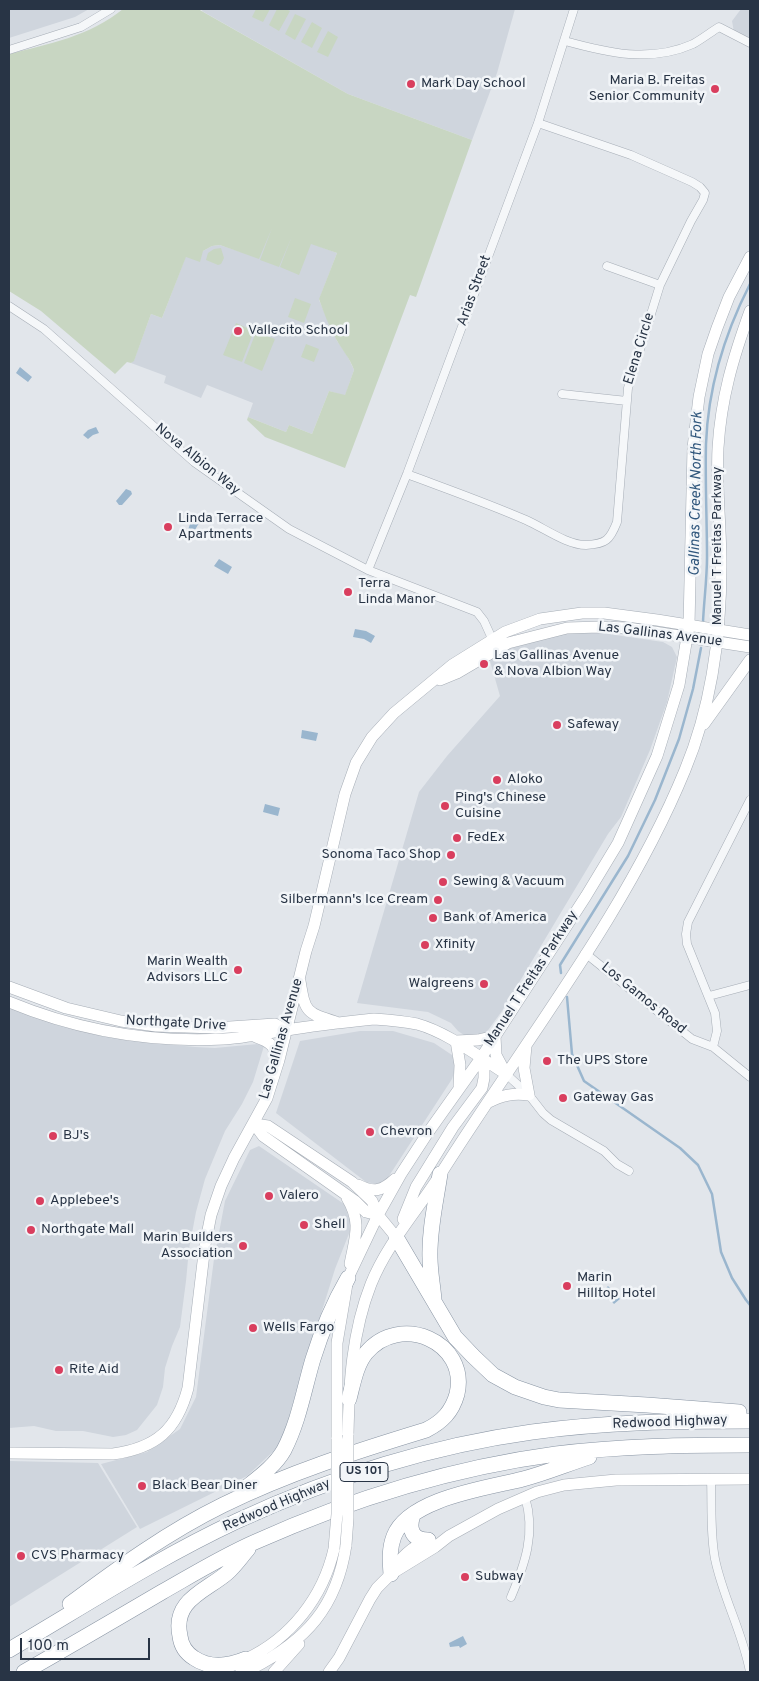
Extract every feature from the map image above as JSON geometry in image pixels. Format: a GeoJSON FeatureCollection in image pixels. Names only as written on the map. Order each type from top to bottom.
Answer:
{"type":"FeatureCollection","features":[{"type":"Feature","properties":{"kind":"highway"},"geometry":{"type":"LineString","coordinates":[[434,1302],[430,1252],[440,1174]]}},
{"type":"Feature","properties":{"kind":"highway"},"geometry":{"type":"LineString","coordinates":[[396,1237],[447,1326],[473,1356],[493,1374],[523,1390],[559,1400],[750,1414]]}},
{"type":"Feature","properties":{"kind":"highway"},"geometry":{"type":"LineString","coordinates":[[224,1504],[265,1473],[283,1451],[296,1422],[313,1358],[331,1309],[348,1278]]}},
{"type":"Feature","properties":{"kind":"highway"},"geometry":{"type":"LineString","coordinates":[[11,1648],[116,1570],[186,1524],[224,1504],[328,1460],[435,1426],[445,1418],[454,1405],[459,1386],[457,1370],[451,1358],[437,1342],[415,1334],[396,1334],[384,1339],[366,1353],[358,1369],[349,1399]]}},
{"type":"Feature","properties":{"kind":"highway","name":"Redwood Highway"},"geometry":{"type":"LineString","coordinates":[[11,1648],[156,1564],[221,1529],[304,1492],[391,1463],[472,1442],[534,1432],[644,1422],[750,1421]]}},
{"type":"Feature","properties":{"kind":"highway","name":"Redwood Highway"},"geometry":{"type":"LineString","coordinates":[[24,1672],[187,1578],[253,1543],[348,1504],[436,1478],[523,1459],[612,1449],[750,1445]]}},
{"type":"Feature","properties":{"kind":"highway"},"geometry":{"type":"LineString","coordinates":[[391,1574],[389,1554],[394,1535],[403,1523],[435,1502],[525,1478],[612,1449]]}},
{"type":"Feature","properties":{"kind":"highway"},"geometry":{"type":"LineString","coordinates":[[413,1515],[411,1522],[413,1533],[419,1539],[428,1540]]}},
{"type":"Feature","properties":{"kind":"highway"},"geometry":{"type":"LineString","coordinates":[[248,1668],[207,1664],[198,1660],[184,1648],[180,1639],[179,1625],[183,1609],[190,1599],[228,1572],[253,1543]]}},
{"type":"Feature","properties":{"kind":"main road","name":"Manuel T Freitas Parkway"},"geometry":{"type":"LineString","coordinates":[[248,1668],[301,1617],[322,1584],[329,1568],[334,1549],[343,1437],[349,1399],[353,1352],[364,1305],[372,1282],[396,1237],[572,975],[648,850],[686,767],[699,732],[713,676],[703,634],[693,448],[699,396],[708,354],[729,297],[750,257]]}},
{"type":"Feature","properties":{"kind":"main road","name":"Manuel T Freitas Parkway"},"geometry":{"type":"LineString","coordinates":[[248,1668],[279,1653],[310,1628],[327,1605],[336,1588],[341,1570],[346,1545],[348,1518],[337,1343],[348,1278],[378,1215],[401,1174],[481,1058],[618,843],[641,795],[668,723],[679,685],[703,634],[721,564],[718,450],[723,402],[731,368],[750,311]]}},
{"type":"Feature","properties":{"kind":"main road","name":"Las Gallinas Avenue"},"geometry":{"type":"LineString","coordinates":[[9,1454],[113,1454],[128,1452],[158,1438],[172,1424],[183,1407],[188,1388],[205,1245],[211,1215],[234,1158],[267,1098],[279,1060],[314,926],[345,796],[356,763],[372,737],[394,713],[432,682],[457,673],[495,644],[505,632],[540,619],[582,612],[624,615],[750,647]]}},
{"type":"Feature","properties":{"kind":"main road"},"geometry":{"type":"LineString","coordinates":[[582,612],[583,626]]}},
{"type":"Feature","properties":{"kind":"main road","name":"Las Gallinas Avenue"},"geometry":{"type":"LineString","coordinates":[[495,644],[508,643],[554,630],[583,626],[703,634],[750,635]]}},
{"type":"Feature","properties":{"kind":"main road"},"geometry":{"type":"LineString","coordinates":[[699,732],[750,660]]}},
{"type":"Feature","properties":{"kind":"main road"},"geometry":{"type":"LineString","coordinates":[[299,978],[304,1004],[308,1010],[317,1016],[340,1023]]}},
{"type":"Feature","properties":{"kind":"main road","name":"Northgate Drive"},"geometry":{"type":"LineString","coordinates":[[9,987],[66,1008],[121,1022],[215,1028],[275,1024],[286,1030]]}},
{"type":"Feature","properties":{"kind":"main road","name":"Northgate Drive"},"geometry":{"type":"LineString","coordinates":[[9,1002],[62,1021],[117,1034],[165,1039],[202,1040],[254,1036],[374,1019],[392,1020],[419,1025],[456,1041],[506,1074]]}},
{"type":"Feature","properties":{"kind":"main road"},"geometry":{"type":"LineString","coordinates":[[117,1034],[121,1022]]}},
{"type":"Feature","properties":{"kind":"main road"},"geometry":{"type":"LineString","coordinates":[[254,1036],[269,1042],[275,1048],[279,1060]]}},
{"type":"Feature","properties":{"kind":"main road"},"geometry":{"type":"LineString","coordinates":[[459,1089],[460,1065],[456,1041],[478,1040],[495,1036],[496,1055],[506,1074]]}},
{"type":"Feature","properties":{"kind":"main road"},"geometry":{"type":"LineString","coordinates":[[486,1104],[508,1094],[529,1095],[524,1068],[526,1043]]}},
{"type":"Feature","properties":{"kind":"main road"},"geometry":{"type":"LineString","coordinates":[[352,1182],[372,1201],[378,1215],[396,1237],[416,1187],[453,1127],[482,1088],[484,1068],[481,1058]]}},
{"type":"Feature","properties":{"kind":"main road"},"geometry":{"type":"LineString","coordinates":[[254,1124],[262,1136],[355,1201],[366,1212],[378,1215]]}},
{"type":"Feature","properties":{"kind":"main road"},"geometry":{"type":"LineString","coordinates":[[254,1124],[268,1126],[352,1182],[366,1189],[376,1190],[386,1187],[401,1174]]}},
{"type":"Feature","properties":{"kind":"main road"},"geometry":{"type":"LineString","coordinates":[[345,1194],[357,1221],[348,1278]]}},
{"type":"Feature","properties":{"kind":"main road"},"geometry":{"type":"LineString","coordinates":[[329,1672],[339,1658],[370,1599],[377,1588],[391,1574],[435,1547],[449,1536],[498,1508],[548,1488],[564,1485],[616,1480],[750,1479]]}},
{"type":"Feature","properties":{"kind":"main road"},"geometry":{"type":"LineString","coordinates":[[391,1574],[397,1562],[408,1552],[428,1540],[449,1536]]}},
{"type":"Feature","properties":{"kind":"main road"},"geometry":{"type":"LineString","coordinates":[[274,1672],[294,1650],[310,1628]]}},
{"type":"Feature","properties":{"kind":"street"},"geometry":{"type":"LineString","coordinates":[[9,50],[82,27],[111,9]]}},
{"type":"Feature","properties":{"kind":"street","name":"Arias Street"},"geometry":{"type":"LineString","coordinates":[[368,570],[407,474],[538,123],[574,9]]}},
{"type":"Feature","properties":{"kind":"street"},"geometry":{"type":"LineString","coordinates":[[565,40],[608,53],[653,54],[676,51],[695,43],[719,27],[750,43]]}},
{"type":"Feature","properties":{"kind":"street","name":"Elena Circle"},"geometry":{"type":"LineString","coordinates":[[407,474],[526,520],[573,543],[585,545],[602,543],[611,537],[617,522],[628,388],[660,284],[705,193],[703,189],[692,182],[630,155],[538,123]]}},
{"type":"Feature","properties":{"kind":"street"},"geometry":{"type":"LineString","coordinates":[[607,266],[660,284]]}},
{"type":"Feature","properties":{"kind":"street","name":"Nova Albion Way"},"geometry":{"type":"LineString","coordinates":[[9,306],[44,329],[194,462],[289,529],[368,570],[477,612],[484,621],[495,644]]}},
{"type":"Feature","properties":{"kind":"street"},"geometry":{"type":"LineString","coordinates":[[562,394],[580,398],[627,401]]}},
{"type":"Feature","properties":{"kind":"street"},"geometry":{"type":"LineString","coordinates":[[713,1047],[716,1031],[715,1013],[687,944],[686,934],[688,922],[750,800]]}},
{"type":"Feature","properties":{"kind":"street","name":"Los Gamos Road"},"geometry":{"type":"LineString","coordinates":[[585,953],[692,1039],[713,1047],[750,1077]]}},
{"type":"Feature","properties":{"kind":"street"},"geometry":{"type":"LineString","coordinates":[[709,996],[750,985]]}},
{"type":"Feature","properties":{"kind":"street","name":"Northgate Drive"},"geometry":{"type":"LineString","coordinates":[[506,1074],[529,1095],[551,1120],[604,1151],[617,1164],[628,1171]]}},
{"type":"Feature","properties":{"kind":"street"},"geometry":{"type":"LineString","coordinates":[[711,1479],[715,1559],[746,1651],[750,1672]]}},
{"type":"Feature","properties":{"kind":"street"},"geometry":{"type":"LineString","coordinates":[[511,1597],[524,1565],[530,1528],[529,1510],[525,1497]]}},
{"type":"Feature","properties":{"kind":"shaded area"},"geometry":{"type":"Polygon","coordinates":[[[9,9],[89,9],[75,17],[9,38],[9,9]]]}},
{"type":"Feature","properties":{"kind":"shaded area","name":"Mark Day School"},"geometry":{"type":"Polygon","coordinates":[[[203,9],[515,9],[497,73],[472,140],[348,94],[202,11],[203,9]]]}},
{"type":"Feature","properties":{"kind":"shaded area"},"geometry":{"type":"Polygon","coordinates":[[[741,9],[750,9],[750,39],[734,32],[732,21],[741,9]]]}},
{"type":"Feature","properties":{"kind":"shaded area","name":"Vallecito School"},"geometry":{"type":"Polygon","coordinates":[[[253,221],[337,253],[319,300],[337,341],[347,355],[354,370],[345,396],[329,391],[312,434],[289,425],[286,432],[248,417],[253,403],[207,385],[201,398],[164,383],[166,376],[131,363],[134,360],[151,314],[162,318],[186,256],[212,246],[220,245],[241,252],[253,221]]]}},
{"type":"Feature","properties":{"kind":"shaded area"},"geometry":{"type":"Polygon","coordinates":[[[568,632],[595,632],[663,642],[672,647],[677,657],[667,702],[650,750],[621,817],[608,834],[502,1011],[486,1033],[467,1037],[451,1023],[428,1012],[357,1003],[419,792],[447,756],[500,696],[490,661],[509,649],[541,636],[568,632]]]}},
{"type":"Feature","properties":{"kind":"shaded area"},"geometry":{"type":"Polygon","coordinates":[[[9,1008],[60,1026],[132,1041],[215,1048],[258,1044],[264,1046],[253,1082],[225,1131],[205,1179],[189,1249],[180,1327],[165,1368],[163,1387],[157,1405],[137,1430],[126,1435],[113,1437],[83,1431],[56,1431],[34,1426],[9,1428],[9,1008]]]}},
{"type":"Feature","properties":{"kind":"shaded area"},"geometry":{"type":"Polygon","coordinates":[[[360,1031],[393,1031],[434,1043],[452,1055],[456,1066],[452,1079],[387,1179],[377,1184],[366,1182],[276,1113],[300,1041],[360,1031]]]}},
{"type":"Feature","properties":{"kind":"shaded area"},"geometry":{"type":"Polygon","coordinates":[[[259,1146],[344,1204],[352,1226],[335,1269],[280,1445],[247,1476],[140,1529],[101,1464],[147,1452],[180,1429],[196,1397],[214,1259],[225,1201],[250,1150],[259,1146]]]}},
{"type":"Feature","properties":{"kind":"shaded area"},"geometry":{"type":"Polygon","coordinates":[[[9,1461],[98,1463],[137,1527],[9,1607],[9,1461]]]}},
{"type":"Feature","properties":{"kind":"green space"},"geometry":{"type":"Polygon","coordinates":[[[123,9],[198,9],[348,94],[472,140],[416,297],[410,295],[345,468],[265,437],[247,420],[248,417],[286,432],[289,425],[312,434],[329,391],[345,395],[354,370],[331,330],[319,299],[337,253],[311,244],[299,275],[280,267],[292,236],[279,267],[260,260],[272,228],[259,259],[220,245],[212,246],[203,251],[200,262],[186,257],[162,318],[151,314],[134,361],[131,363],[127,362],[115,374],[41,311],[9,291],[9,54],[69,38],[97,26],[123,9]]]}},
{"type":"Feature","properties":{"kind":"green space"},"geometry":{"type":"Polygon","coordinates":[[[256,9],[270,9],[263,22],[252,17],[256,9]]]}},
{"type":"Feature","properties":{"kind":"green space"},"geometry":{"type":"Polygon","coordinates":[[[277,9],[290,11],[279,31],[269,25],[277,9]]]}},
{"type":"Feature","properties":{"kind":"green space"},"geometry":{"type":"Polygon","coordinates":[[[295,14],[306,19],[295,40],[285,34],[295,14]]]}},
{"type":"Feature","properties":{"kind":"green space"},"geometry":{"type":"Polygon","coordinates":[[[312,22],[322,28],[312,48],[301,42],[312,22]]]}},
{"type":"Feature","properties":{"kind":"green space"},"geometry":{"type":"Polygon","coordinates":[[[328,31],[338,37],[328,57],[317,52],[328,31]]]}},
{"type":"Feature","properties":{"kind":"green space"},"geometry":{"type":"Polygon","coordinates":[[[221,248],[224,258],[221,264],[218,265],[206,260],[208,253],[214,249],[221,248]]]}},
{"type":"Feature","properties":{"kind":"green space"},"geometry":{"type":"Polygon","coordinates":[[[295,298],[311,304],[304,323],[288,317],[295,298]]]}},
{"type":"Feature","properties":{"kind":"green space"},"geometry":{"type":"Polygon","coordinates":[[[236,323],[254,331],[242,362],[223,355],[236,323]]]}},
{"type":"Feature","properties":{"kind":"green space"},"geometry":{"type":"Polygon","coordinates":[[[256,332],[275,339],[262,371],[244,363],[256,332]]]}},
{"type":"Feature","properties":{"kind":"green space"},"geometry":{"type":"Polygon","coordinates":[[[306,344],[319,349],[314,362],[301,357],[306,344]]]}},
{"type":"Feature","properties":{"kind":"water"},"geometry":{"type":"Polygon","coordinates":[[[20,367],[32,377],[28,382],[16,373],[20,367]]]}},
{"type":"Feature","properties":{"kind":"water"},"geometry":{"type":"Polygon","coordinates":[[[96,427],[99,433],[88,439],[83,435],[88,430],[96,427]]]}},
{"type":"Feature","properties":{"kind":"water"},"geometry":{"type":"Polygon","coordinates":[[[126,489],[131,491],[132,494],[122,505],[119,505],[116,501],[126,489]]]}},
{"type":"Feature","properties":{"kind":"water"},"geometry":{"type":"Polygon","coordinates":[[[191,521],[199,523],[192,535],[183,535],[183,530],[188,530],[191,521]]]}},
{"type":"Feature","properties":{"kind":"water"},"geometry":{"type":"Polygon","coordinates":[[[219,559],[232,567],[228,574],[214,566],[219,559]]]}},
{"type":"Feature","properties":{"kind":"water"},"geometry":{"type":"Polygon","coordinates":[[[355,629],[366,631],[375,636],[371,643],[364,639],[353,637],[355,629]]]}},
{"type":"Feature","properties":{"kind":"water"},"geometry":{"type":"Polygon","coordinates":[[[302,730],[318,733],[316,741],[301,738],[302,730]]]}},
{"type":"Feature","properties":{"kind":"water"},"geometry":{"type":"Polygon","coordinates":[[[265,804],[280,808],[278,816],[263,812],[265,804]]]}},
{"type":"Feature","properties":{"kind":"water"},"geometry":{"type":"Polygon","coordinates":[[[608,1286],[620,1299],[614,1304],[603,1291],[608,1286]]]}},
{"type":"Feature","properties":{"kind":"water"},"geometry":{"type":"Polygon","coordinates":[[[463,1636],[467,1644],[460,1648],[459,1646],[450,1647],[449,1643],[463,1636]]]}},
{"type":"Feature","properties":{"kind":"waterway","name":"Gallinas Creek North Fork"},"geometry":{"type":"LineString","coordinates":[[703,622],[707,565],[707,423],[719,361],[733,322],[750,284]]}},
{"type":"Feature","properties":{"kind":"waterway","name":"Gallinas Creek North Fork"},"geometry":{"type":"LineString","coordinates":[[561,973],[560,965],[628,856],[655,800],[679,739],[693,689],[701,648]]}},
{"type":"Feature","properties":{"kind":"waterway","name":"Gallinas Creek North Fork"},"geometry":{"type":"LineString","coordinates":[[567,997],[572,1054],[584,1081],[680,1148],[698,1165],[712,1194],[721,1252],[732,1278],[750,1305]]}},
{"type":"Feature","properties":{"kind":"place","name":"Mark Day School"},"geometry":{"type":"Point","coordinates":[411,84]}},
{"type":"Feature","properties":{"kind":"place","name":"Maria B. Freitas Senior Community"},"geometry":{"type":"Point","coordinates":[715,89]}},
{"type":"Feature","properties":{"kind":"place","name":"Vallecito School"},"geometry":{"type":"Point","coordinates":[238,331]}},
{"type":"Feature","properties":{"kind":"place","name":"Linda Terrace Apartments"},"geometry":{"type":"Point","coordinates":[168,527]}},
{"type":"Feature","properties":{"kind":"place","name":"Terra Linda Manor"},"geometry":{"type":"Point","coordinates":[348,592]}},
{"type":"Feature","properties":{"kind":"place","name":"Las Gallinas Avenue & Nova Albion Way"},"geometry":{"type":"Point","coordinates":[484,664]}},
{"type":"Feature","properties":{"kind":"place","name":"Safeway"},"geometry":{"type":"Point","coordinates":[557,725]}},
{"type":"Feature","properties":{"kind":"place","name":"Aloko"},"geometry":{"type":"Point","coordinates":[497,780]}},
{"type":"Feature","properties":{"kind":"place","name":"Ping's Chinese Cuisine"},"geometry":{"type":"Point","coordinates":[445,806]}},
{"type":"Feature","properties":{"kind":"place","name":"FedEx"},"geometry":{"type":"Point","coordinates":[457,838]}},
{"type":"Feature","properties":{"kind":"place","name":"Sonoma Taco Shop"},"geometry":{"type":"Point","coordinates":[451,855]}},
{"type":"Feature","properties":{"kind":"place","name":"Sewing & Vacuum"},"geometry":{"type":"Point","coordinates":[443,882]}},
{"type":"Feature","properties":{"kind":"place","name":"Silbermann's Ice Cream"},"geometry":{"type":"Point","coordinates":[438,900]}},
{"type":"Feature","properties":{"kind":"place","name":"Bank of America"},"geometry":{"type":"Point","coordinates":[433,918]}},
{"type":"Feature","properties":{"kind":"place","name":"Xfinity"},"geometry":{"type":"Point","coordinates":[425,945]}},
{"type":"Feature","properties":{"kind":"place","name":"Marin Wealth Advisors LLC"},"geometry":{"type":"Point","coordinates":[238,970]}},
{"type":"Feature","properties":{"kind":"place","name":"Walgreens"},"geometry":{"type":"Point","coordinates":[484,984]}},
{"type":"Feature","properties":{"kind":"place","name":"The UPS Store"},"geometry":{"type":"Point","coordinates":[547,1061]}},
{"type":"Feature","properties":{"kind":"place","name":"Gateway Gas"},"geometry":{"type":"Point","coordinates":[563,1098]}},
{"type":"Feature","properties":{"kind":"place","name":"Chevron"},"geometry":{"type":"Point","coordinates":[370,1132]}},
{"type":"Feature","properties":{"kind":"place","name":"BJ's"},"geometry":{"type":"Point","coordinates":[53,1136]}},
{"type":"Feature","properties":{"kind":"place","name":"Valero"},"geometry":{"type":"Point","coordinates":[269,1196]}},
{"type":"Feature","properties":{"kind":"place","name":"Applebee's"},"geometry":{"type":"Point","coordinates":[40,1201]}},
{"type":"Feature","properties":{"kind":"place","name":"Shell"},"geometry":{"type":"Point","coordinates":[304,1225]}},
{"type":"Feature","properties":{"kind":"place","name":"Northgate Mall"},"geometry":{"type":"Point","coordinates":[31,1230]}},
{"type":"Feature","properties":{"kind":"place","name":"Marin Builders Association"},"geometry":{"type":"Point","coordinates":[243,1246]}},
{"type":"Feature","properties":{"kind":"place","name":"Marin Hilltop Hotel"},"geometry":{"type":"Point","coordinates":[567,1286]}},
{"type":"Feature","properties":{"kind":"place","name":"Wells Fargo"},"geometry":{"type":"Point","coordinates":[253,1328]}},
{"type":"Feature","properties":{"kind":"place","name":"Rite Aid"},"geometry":{"type":"Point","coordinates":[59,1370]}},
{"type":"Feature","properties":{"kind":"place","name":"Black Bear Diner"},"geometry":{"type":"Point","coordinates":[142,1486]}},
{"type":"Feature","properties":{"kind":"place","name":"CVS Pharmacy"},"geometry":{"type":"Point","coordinates":[21,1556]}},
{"type":"Feature","properties":{"kind":"place","name":"Subway"},"geometry":{"type":"Point","coordinates":[465,1577]}}]}
